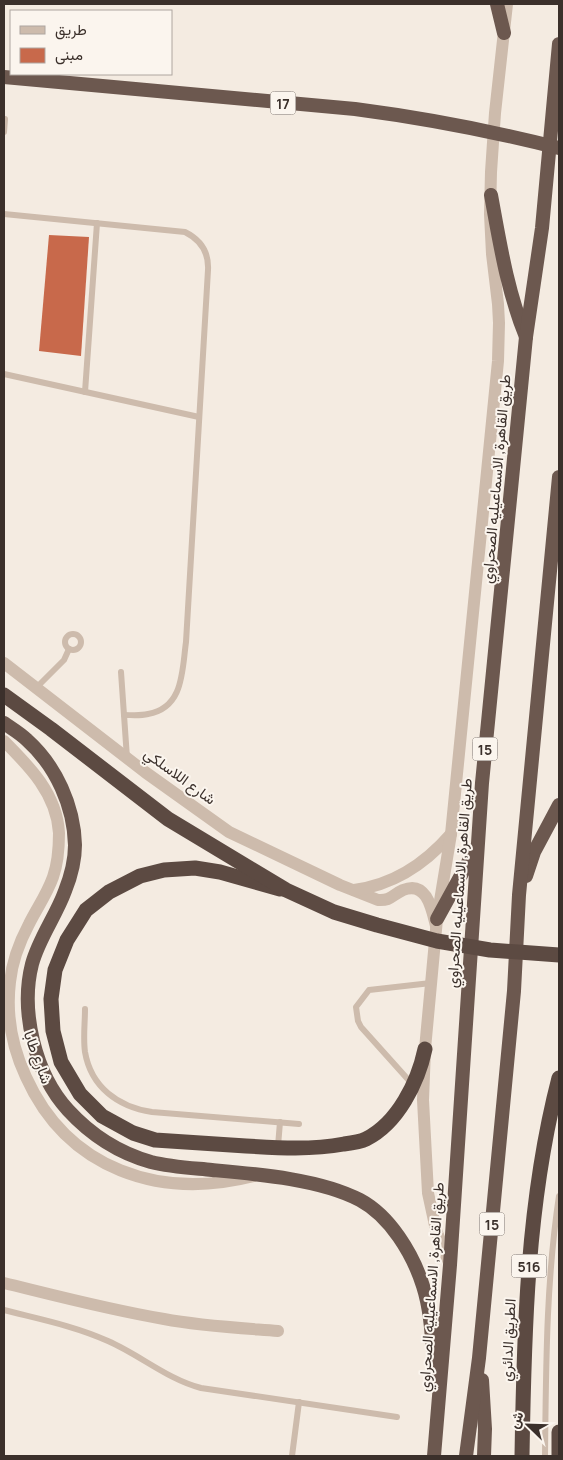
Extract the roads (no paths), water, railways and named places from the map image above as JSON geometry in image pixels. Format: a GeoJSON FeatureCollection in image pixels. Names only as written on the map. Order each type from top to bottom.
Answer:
{"type":"FeatureCollection","features":[{"type":"Feature","properties":{"kind":"highway"},"geometry":{"type":"LineString","coordinates":[[497,4],[504,33]]}},
{"type":"Feature","properties":{"kind":"highway","name":"طريق القاهرة, الاسماعيليه الصحراوي"},"geometry":{"type":"LineString","coordinates":[[434,1456],[450,1265],[482,783],[526,337],[542,228],[559,44]]}},
{"type":"Feature","properties":{"kind":"highway","name":"17"},"geometry":{"type":"LineString","coordinates":[[4,77],[390,114],[460,125],[559,148]]}},
{"type":"Feature","properties":{"kind":"highway"},"geometry":{"type":"LineString","coordinates":[[491,195],[510,293],[526,337]]}},
{"type":"Feature","properties":{"kind":"highway","name":"15"},"geometry":{"type":"LineString","coordinates":[[466,1456],[479,1358],[514,991],[519,895],[559,477]]}},
{"type":"Feature","properties":{"kind":"highway"},"geometry":{"type":"LineString","coordinates":[[4,695],[168,819],[286,890],[334,912],[436,941],[490,950],[559,955]]}},
{"type":"Feature","properties":{"kind":"highway"},"geometry":{"type":"LineString","coordinates":[[4,723],[26,739],[43,757],[56,777],[66,799],[72,822],[75,846],[72,871],[65,893],[32,963],[27,994],[28,1017],[33,1038],[42,1069],[52,1089],[66,1108],[86,1128],[117,1149],[150,1162],[259,1174],[306,1183],[361,1200],[398,1234],[423,1286],[430,1319],[438,1413]]}},
{"type":"Feature","properties":{"kind":"highway"},"geometry":{"type":"LineString","coordinates":[[519,895],[534,852],[559,805]]}},
{"type":"Feature","properties":{"kind":"highway"},"geometry":{"type":"LineString","coordinates":[[436,922],[477,845]]}},
{"type":"Feature","properties":{"kind":"highway"},"geometry":{"type":"LineString","coordinates":[[286,890],[220,872],[195,868],[164,870],[140,876],[109,892],[86,910],[67,940],[55,970],[51,999],[53,1031],[61,1062],[80,1094],[102,1116],[133,1133],[155,1140],[278,1148],[320,1148],[366,1139],[376,1133],[392,1118],[414,1086],[425,1049]]}},
{"type":"Feature","properties":{"kind":"highway","name":"الطريق الدائري"},"geometry":{"type":"LineString","coordinates":[[522,1456],[529,1270],[535,1208],[559,1078]]}},
{"type":"Feature","properties":{"kind":"highway"},"geometry":{"type":"LineString","coordinates":[[479,1358],[484,1405],[484,1456]]}},
{"type":"Feature","properties":{"kind":"highway"},"geometry":{"type":"LineString","coordinates":[[559,1432],[559,1456]]}},
{"type":"Feature","properties":{"kind":"street"},"geometry":{"type":"LineString","coordinates":[[450,1265],[436,1230],[428,1192],[423,1100],[425,1049],[436,922],[451,834],[498,361],[499,323],[492,254],[491,195],[495,123],[507,4]]}},
{"type":"Feature","properties":{"kind":"street","name":"شارع اللاسلكي"},"geometry":{"type":"LineString","coordinates":[[4,662],[127,758],[229,832],[340,885],[378,900],[391,899],[409,888],[418,890],[429,899],[436,922]]}},
{"type":"Feature","properties":{"kind":"street","name":"شارع طابا"},"geometry":{"type":"LineString","coordinates":[[4,741],[31,769],[44,787],[54,808],[58,830],[58,853],[54,876],[44,899],[28,925],[17,952],[10,980],[9,1010],[12,1039],[21,1067],[33,1093],[54,1124],[80,1148],[107,1164],[132,1175],[171,1184],[233,1181],[259,1174]]}},
{"type":"Feature","properties":{"kind":"street"},"geometry":{"type":"LineString","coordinates":[[354,890],[379,885],[403,874],[429,857],[451,834]]}},
{"type":"Feature","properties":{"kind":"street"},"geometry":{"type":"LineString","coordinates":[[4,1283],[165,1320],[278,1332]]}},
{"type":"Feature","properties":{"kind":"lane"},"geometry":{"type":"LineString","coordinates":[[4,132],[5,118]]}},
{"type":"Feature","properties":{"kind":"lane"},"geometry":{"type":"LineString","coordinates":[[4,214],[185,232],[198,240],[203,247],[208,262],[186,642],[180,686],[172,700],[160,710],[150,714],[124,715]]}},
{"type":"Feature","properties":{"kind":"lane"},"geometry":{"type":"LineString","coordinates":[[85,392],[97,223]]}},
{"type":"Feature","properties":{"kind":"lane"},"geometry":{"type":"LineString","coordinates":[[4,374],[199,416]]}},
{"type":"Feature","properties":{"kind":"lane"},"geometry":{"type":"LineString","coordinates":[[37,687],[64,660],[69,649]]}},
{"type":"Feature","properties":{"kind":"lane"},"geometry":{"type":"LineString","coordinates":[[121,672],[127,758]]}},
{"type":"Feature","properties":{"kind":"lane"},"geometry":{"type":"LineString","coordinates":[[414,1086],[361,1026],[358,1021],[356,1007],[370,990],[431,983]]}},
{"type":"Feature","properties":{"kind":"lane"},"geometry":{"type":"LineString","coordinates":[[85,1009],[84,1040],[88,1064],[100,1085],[118,1101],[128,1106],[152,1112],[299,1124]]}},
{"type":"Feature","properties":{"kind":"lane"},"geometry":{"type":"LineString","coordinates":[[278,1148],[280,1122]]}},
{"type":"Feature","properties":{"kind":"lane"},"geometry":{"type":"LineString","coordinates":[[545,1456],[546,1353],[554,1232],[559,1196]]}},
{"type":"Feature","properties":{"kind":"lane"},"geometry":{"type":"LineString","coordinates":[[4,1310],[58,1323],[92,1334],[122,1348],[165,1373],[201,1388],[397,1417]]}},
{"type":"Feature","properties":{"kind":"lane"},"geometry":{"type":"LineString","coordinates":[[292,1456],[298,1402]]}}]}
